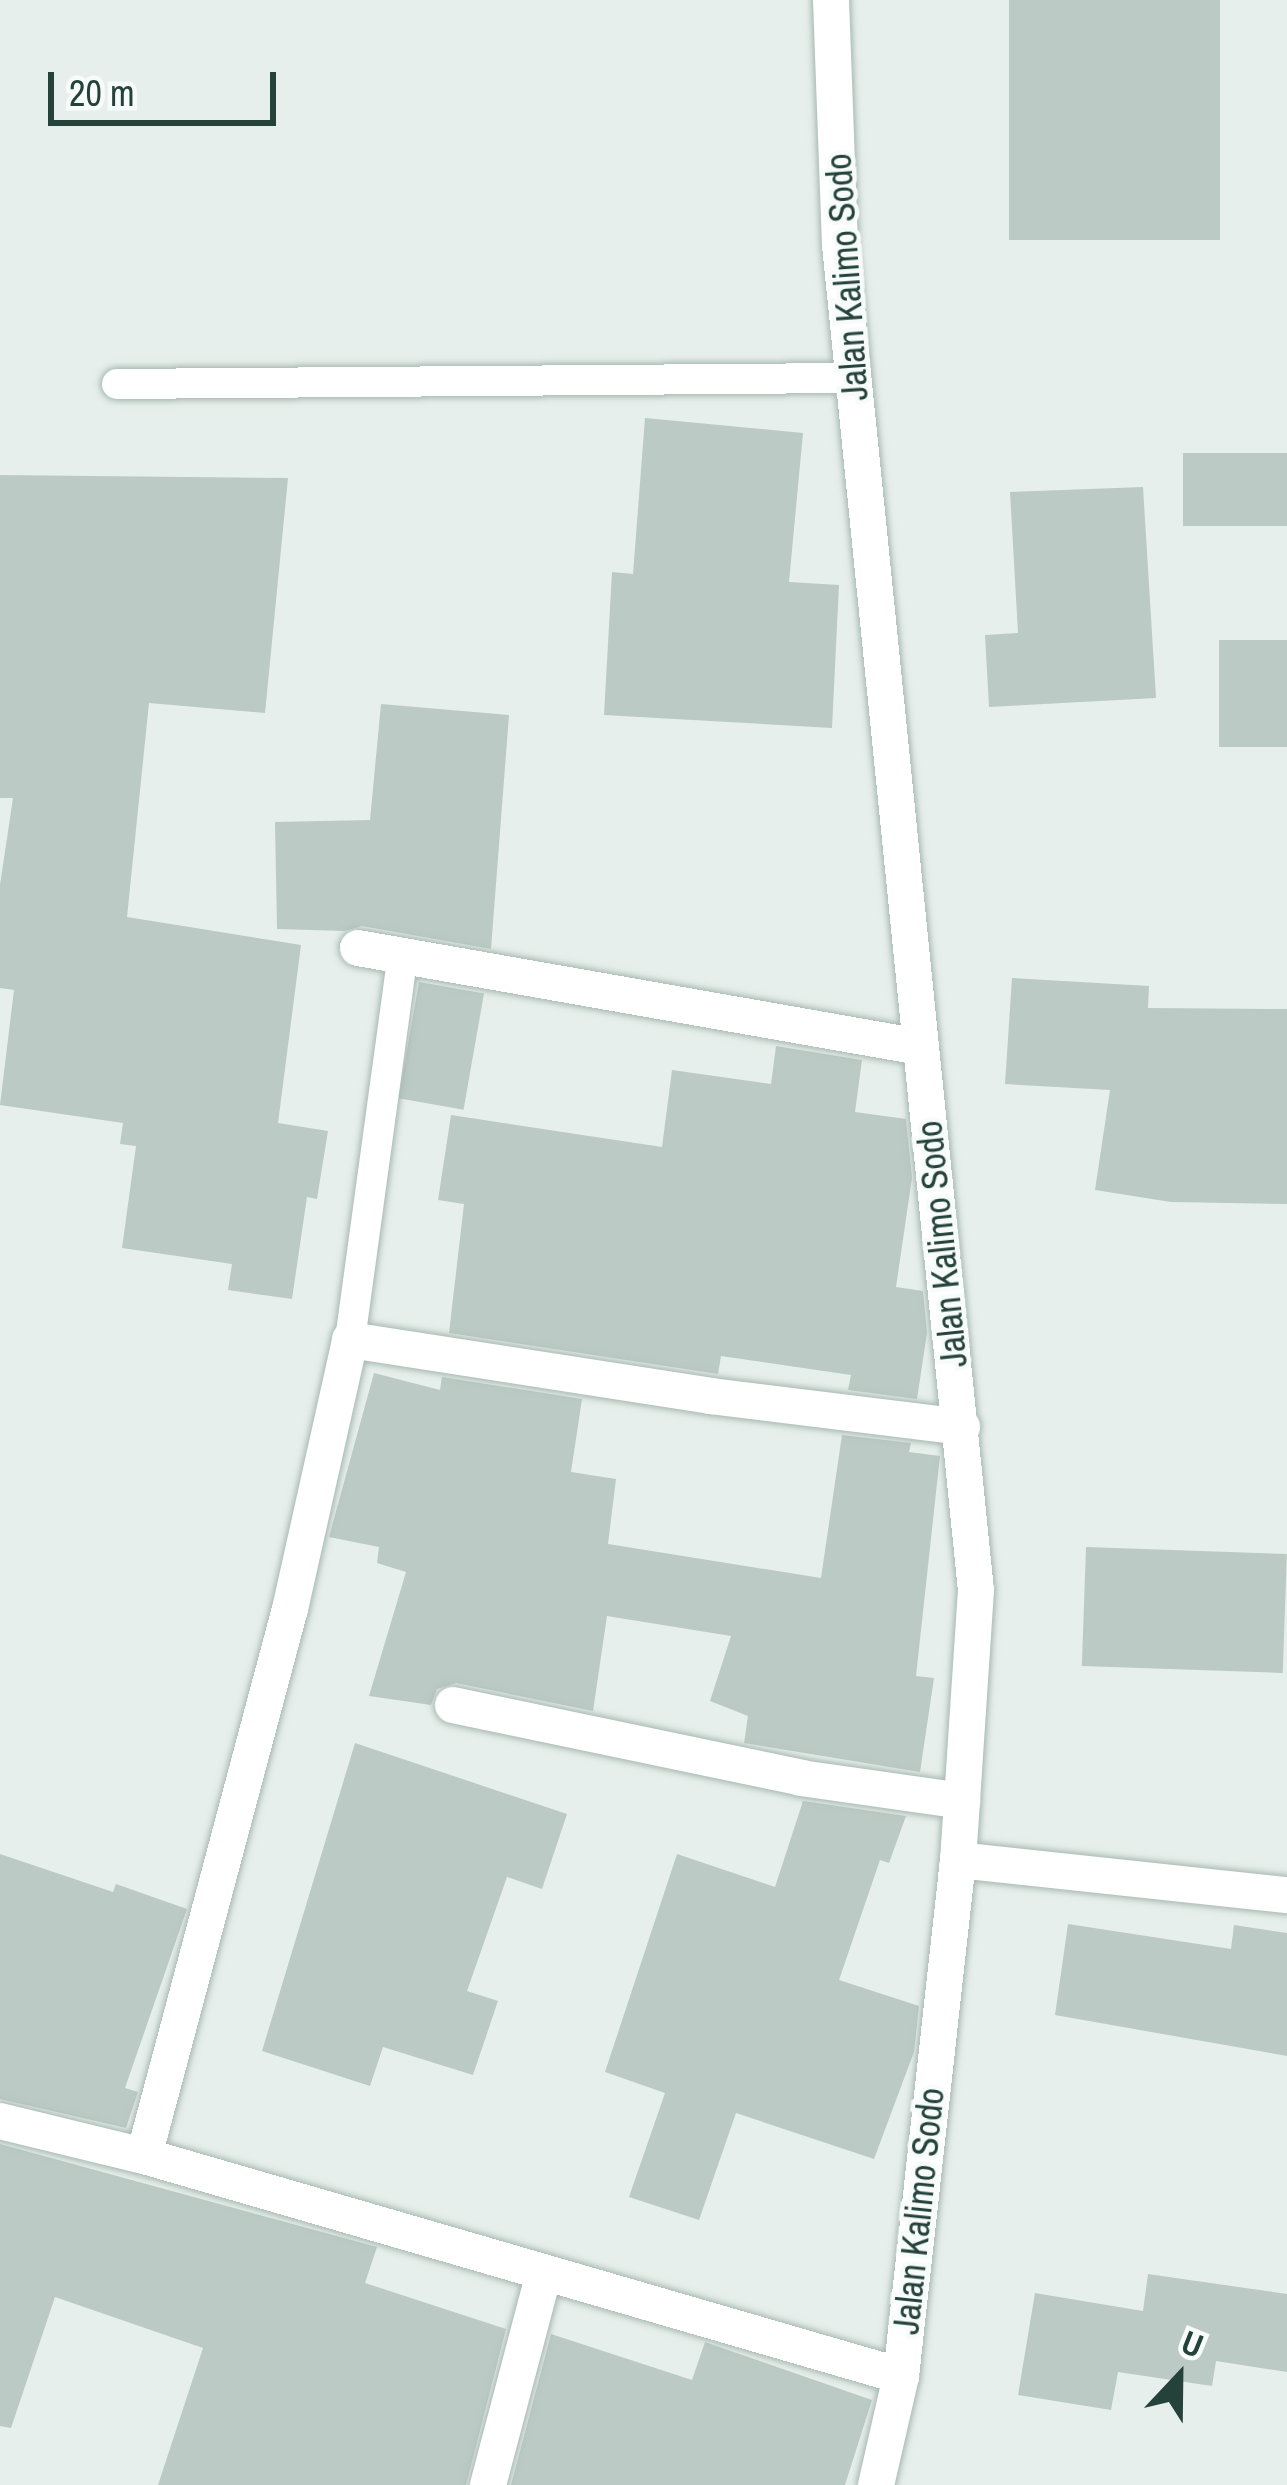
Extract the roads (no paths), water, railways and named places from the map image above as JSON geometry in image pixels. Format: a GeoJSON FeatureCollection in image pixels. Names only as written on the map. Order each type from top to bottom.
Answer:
{"type":"FeatureCollection","features":[{"type":"Feature","properties":{"kind":"street","name":"Jalan Kalimo Sodo"},"geometry":{"type":"LineString","coordinates":[[831,0],[840,245],[976,1590],[958,1860],[901,2376],[876,2485]]}},
{"type":"Feature","properties":{"kind":"street"},"geometry":{"type":"LineString","coordinates":[[358,948],[920,1047]]}},
{"type":"Feature","properties":{"kind":"street"},"geometry":{"type":"LineString","coordinates":[[144,2156],[290,1609],[350,1340],[711,1396],[962,1427]]}},
{"type":"Feature","properties":{"kind":"street"},"geometry":{"type":"LineString","coordinates":[[453,1705],[801,1778],[962,1801]]}},
{"type":"Feature","properties":{"kind":"street"},"geometry":{"type":"LineString","coordinates":[[958,1860],[1287,1895]]}},
{"type":"Feature","properties":{"kind":"street"},"geometry":{"type":"LineString","coordinates":[[0,2121],[144,2156],[901,2376]]}},
{"type":"Feature","properties":{"kind":"street"},"geometry":{"type":"LineString","coordinates":[[488,2485],[544,2273]]}},
{"type":"Feature","properties":{"kind":"lane"},"geometry":{"type":"LineString","coordinates":[[117,384],[853,378]]}},
{"type":"Feature","properties":{"kind":"lane"},"geometry":{"type":"LineString","coordinates":[[350,1340],[403,955]]}}]}
